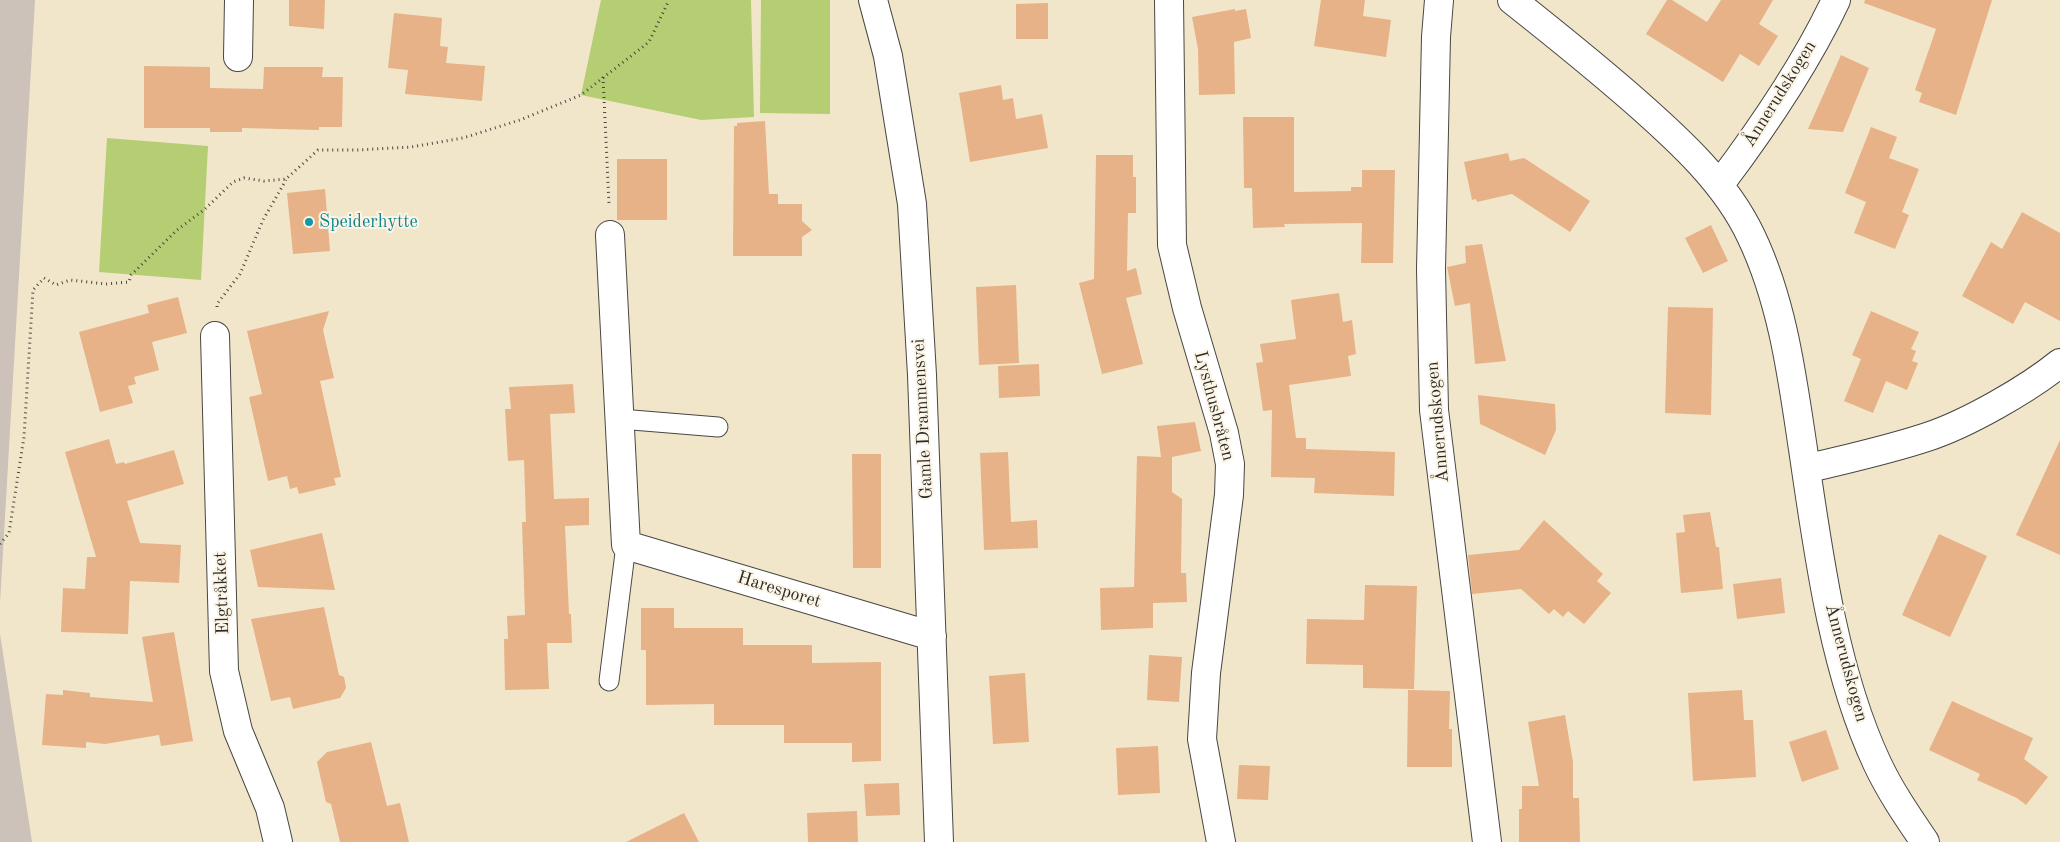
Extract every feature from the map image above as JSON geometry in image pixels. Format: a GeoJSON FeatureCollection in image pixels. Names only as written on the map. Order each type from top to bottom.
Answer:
{"type":"FeatureCollection","features":[{"type":"Feature","properties":{"kind":"street"},"geometry":{"type":"LineString","coordinates":[[238,57],[239,0]]}},
{"type":"Feature","properties":{"kind":"street","name":"Gamle Drammensvei"},"geometry":{"type":"LineString","coordinates":[[873,0],[888,56],[912,204],[922,375],[939,842]]}},
{"type":"Feature","properties":{"kind":"street","name":"Lysthusbråten"},"geometry":{"type":"LineString","coordinates":[[1169,0],[1172,245],[1187,308],[1224,433],[1230,464],[1229,495],[1206,673],[1202,739],[1221,842]]}},
{"type":"Feature","properties":{"kind":"street","name":"Ånnerudskogen"},"geometry":{"type":"LineString","coordinates":[[1439,0],[1436,37],[1431,269],[1434,410],[1487,842]]}},
{"type":"Feature","properties":{"kind":"street","name":"Ånnerudskogen"},"geometry":{"type":"LineString","coordinates":[[1512,0],[1592,63],[1660,124],[1720,184],[1751,234],[1774,292],[1790,365],[1823,574],[1853,701],[1877,763],[1905,814],[1925,842]]}},
{"type":"Feature","properties":{"kind":"street","name":"Ånnerudskogen"},"geometry":{"type":"LineString","coordinates":[[1720,184],[1753,140],[1800,66],[1836,0]]}},
{"type":"Feature","properties":{"kind":"street"},"geometry":{"type":"LineString","coordinates":[[610,235],[626,545]]}},
{"type":"Feature","properties":{"kind":"street","name":"Elgtråkket"},"geometry":{"type":"LineString","coordinates":[[215,336],[224,671],[238,731],[270,808],[278,842]]}},
{"type":"Feature","properties":{"kind":"street"},"geometry":{"type":"LineString","coordinates":[[1806,470],[1929,436],[1981,413],[2046,374],[2060,363]]}},
{"type":"Feature","properties":{"kind":"street","name":"Haresporet"},"geometry":{"type":"LineString","coordinates":[[626,545],[932,636]]}},
{"type":"Feature","properties":{"kind":"lane"},"geometry":{"type":"LineString","coordinates":[[620,419],[718,426]]}},
{"type":"Feature","properties":{"kind":"lane"},"geometry":{"type":"LineString","coordinates":[[610,681],[626,545]]}},
{"type":"Feature","properties":{"kind":"path"},"geometry":{"type":"LineString","coordinates":[[215,336],[217,304],[240,274],[263,220],[286,179],[318,150],[411,147],[463,138],[520,120],[581,95],[649,42],[669,0]]}},
{"type":"Feature","properties":{"kind":"path"},"geometry":{"type":"LineString","coordinates":[[603,77],[610,235]]}},
{"type":"Feature","properties":{"kind":"path"},"geometry":{"type":"LineString","coordinates":[[0,544],[9,534],[24,437],[33,290],[44,278],[56,285],[70,280],[106,284],[129,282],[131,274],[176,230],[205,209],[233,182],[244,178],[264,181],[286,179]]}},
{"type":"Feature","properties":{"kind":"shaded area"},"geometry":{"type":"Polygon","coordinates":[[[0,0],[35,0],[0,603],[0,0]]]}},
{"type":"Feature","properties":{"kind":"shaded area"},"geometry":{"type":"Polygon","coordinates":[[[0,634],[32,842],[0,842],[0,634]]]}},
{"type":"Feature","properties":{"kind":"green space"},"geometry":{"type":"Polygon","coordinates":[[[601,0],[751,0],[754,117],[701,120],[581,95],[601,0]]]}},
{"type":"Feature","properties":{"kind":"green space"},"geometry":{"type":"Polygon","coordinates":[[[761,0],[830,0],[830,114],[760,113],[761,0]]]}},
{"type":"Feature","properties":{"kind":"green space"},"geometry":{"type":"Polygon","coordinates":[[[107,138],[208,146],[201,280],[99,272],[107,138]]]}},
{"type":"Feature","properties":{"kind":"building"},"geometry":{"type":"Polygon","coordinates":[[[289,0],[325,0],[324,29],[289,26],[289,0]]]}},
{"type":"Feature","properties":{"kind":"building"},"geometry":{"type":"Polygon","coordinates":[[[1321,0],[1365,0],[1363,16],[1391,20],[1386,57],[1314,46],[1321,0]]]}},
{"type":"Feature","properties":{"kind":"building"},"geometry":{"type":"Polygon","coordinates":[[[1667,0],[1672,0],[1707,22],[1721,0],[1773,0],[1759,24],[1778,36],[1759,66],[1740,54],[1723,82],[1646,34],[1667,0]]]}},
{"type":"Feature","properties":{"kind":"building"},"geometry":{"type":"Polygon","coordinates":[[[1865,0],[1992,0],[1956,115],[1919,102],[1922,93],[1915,90],[1936,29],[1864,3],[1865,0]]]}},
{"type":"Feature","properties":{"kind":"building"},"geometry":{"type":"Polygon","coordinates":[[[1048,3],[1048,39],[1016,39],[1016,4],[1048,3]]]}},
{"type":"Feature","properties":{"kind":"building"},"geometry":{"type":"Polygon","coordinates":[[[1235,9],[1235,11],[1246,9],[1251,38],[1234,42],[1235,94],[1199,95],[1198,49],[1192,17],[1235,9]]]}},
{"type":"Feature","properties":{"kind":"building"},"geometry":{"type":"Polygon","coordinates":[[[394,13],[442,18],[440,46],[448,47],[446,63],[485,66],[482,101],[405,94],[408,70],[388,68],[394,13]]]}},
{"type":"Feature","properties":{"kind":"building"},"geometry":{"type":"Polygon","coordinates":[[[1841,55],[1869,68],[1843,132],[1808,129],[1841,55]]]}},
{"type":"Feature","properties":{"kind":"building"},"geometry":{"type":"Polygon","coordinates":[[[144,66],[210,67],[210,88],[263,89],[264,67],[323,67],[322,77],[343,77],[342,127],[319,127],[319,130],[242,128],[242,132],[210,132],[210,128],[144,128],[144,66]]]}},
{"type":"Feature","properties":{"kind":"building"},"geometry":{"type":"Polygon","coordinates":[[[1001,85],[1003,100],[1013,98],[1016,119],[1042,114],[1048,148],[970,162],[959,93],[1001,85]]]}},
{"type":"Feature","properties":{"kind":"building"},"geometry":{"type":"Polygon","coordinates":[[[1243,117],[1294,117],[1294,192],[1351,191],[1351,187],[1362,187],[1362,170],[1395,170],[1393,263],[1361,263],[1362,223],[1284,224],[1285,227],[1253,228],[1252,188],[1244,188],[1243,117]]]}},
{"type":"Feature","properties":{"kind":"building"},"geometry":{"type":"Polygon","coordinates":[[[765,121],[769,194],[778,194],[778,204],[802,204],[802,221],[812,230],[802,237],[802,256],[733,256],[734,126],[737,126],[737,123],[765,121]]]}},
{"type":"Feature","properties":{"kind":"building"},"geometry":{"type":"Polygon","coordinates":[[[1871,127],[1897,137],[1889,158],[1919,169],[1902,212],[1909,215],[1895,249],[1854,233],[1866,202],[1845,193],[1871,127]]]}},
{"type":"Feature","properties":{"kind":"building"},"geometry":{"type":"Polygon","coordinates":[[[1508,153],[1510,161],[1524,158],[1590,201],[1570,232],[1512,194],[1477,202],[1476,199],[1472,200],[1464,162],[1508,153]]]}},
{"type":"Feature","properties":{"kind":"building"},"geometry":{"type":"Polygon","coordinates":[[[1096,155],[1133,155],[1133,177],[1136,177],[1136,213],[1128,213],[1127,271],[1136,268],[1142,294],[1126,298],[1143,364],[1102,374],[1079,283],[1094,279],[1096,155]]]}},
{"type":"Feature","properties":{"kind":"building"},"geometry":{"type":"Polygon","coordinates":[[[617,159],[667,159],[667,220],[617,220],[617,159]]]}},
{"type":"Feature","properties":{"kind":"building","name":"Speiderhytte"},"geometry":{"type":"Polygon","coordinates":[[[325,189],[330,251],[293,254],[287,193],[325,189]]]}},
{"type":"Feature","properties":{"kind":"building"},"geometry":{"type":"Polygon","coordinates":[[[2022,212],[2060,233],[2060,321],[2025,302],[2013,324],[1962,296],[1991,242],[2002,249],[2022,212]]]}},
{"type":"Feature","properties":{"kind":"building"},"geometry":{"type":"Polygon","coordinates":[[[1711,225],[1728,261],[1703,273],[1685,238],[1711,225]]]}},
{"type":"Feature","properties":{"kind":"building"},"geometry":{"type":"Polygon","coordinates":[[[1482,244],[1506,361],[1475,364],[1470,303],[1455,306],[1447,267],[1466,263],[1465,246],[1482,244]]]}},
{"type":"Feature","properties":{"kind":"building"},"geometry":{"type":"Polygon","coordinates":[[[1016,285],[1019,363],[979,365],[976,287],[1016,285]]]}},
{"type":"Feature","properties":{"kind":"building"},"geometry":{"type":"Polygon","coordinates":[[[1339,293],[1343,322],[1352,320],[1356,354],[1348,356],[1351,376],[1289,385],[1296,438],[1306,438],[1306,449],[1395,452],[1394,496],[1314,493],[1315,478],[1271,477],[1272,410],[1263,411],[1256,363],[1263,362],[1260,344],[1296,339],[1291,300],[1339,293]]]}},
{"type":"Feature","properties":{"kind":"building"},"geometry":{"type":"Polygon","coordinates":[[[178,297],[187,333],[152,342],[159,370],[134,377],[136,384],[128,386],[133,403],[100,412],[79,332],[149,313],[147,305],[178,297]]]}},
{"type":"Feature","properties":{"kind":"building"},"geometry":{"type":"Polygon","coordinates":[[[1668,307],[1713,308],[1711,415],[1665,413],[1668,307]]]}},
{"type":"Feature","properties":{"kind":"building"},"geometry":{"type":"Polygon","coordinates":[[[329,311],[323,330],[334,378],[320,381],[341,477],[334,478],[336,485],[299,494],[297,487],[290,489],[287,476],[268,481],[249,397],[262,394],[247,331],[329,311]]]}},
{"type":"Feature","properties":{"kind":"building"},"geometry":{"type":"Polygon","coordinates":[[[1871,311],[1919,332],[1911,349],[1916,351],[1912,361],[1918,363],[1907,390],[1886,381],[1873,413],[1844,401],[1861,359],[1852,355],[1871,311]]]}},
{"type":"Feature","properties":{"kind":"building"},"geometry":{"type":"Polygon","coordinates":[[[1039,364],[1040,396],[999,398],[998,366],[1039,364]]]}},
{"type":"Feature","properties":{"kind":"building"},"geometry":{"type":"Polygon","coordinates":[[[573,384],[575,413],[550,414],[554,499],[589,498],[589,525],[565,526],[572,643],[547,643],[549,689],[505,690],[504,639],[508,639],[507,616],[525,615],[522,522],[526,522],[524,460],[508,461],[505,409],[511,409],[509,387],[573,384]]]}},
{"type":"Feature","properties":{"kind":"building"},"geometry":{"type":"Polygon","coordinates":[[[1478,395],[1555,404],[1556,430],[1545,455],[1480,424],[1478,395]]]}},
{"type":"Feature","properties":{"kind":"building"},"geometry":{"type":"Polygon","coordinates":[[[1195,422],[1201,451],[1172,457],[1172,492],[1182,499],[1181,573],[1186,573],[1187,602],[1153,603],[1153,628],[1101,630],[1100,588],[1134,587],[1137,456],[1161,457],[1157,426],[1195,422]]]}},
{"type":"Feature","properties":{"kind":"building"},"geometry":{"type":"Polygon","coordinates":[[[109,439],[116,464],[124,462],[125,464],[174,450],[184,484],[127,501],[140,543],[181,545],[179,583],[130,581],[128,634],[61,632],[63,588],[85,589],[87,557],[96,557],[65,452],[109,439]]]}},
{"type":"Feature","properties":{"kind":"building"},"geometry":{"type":"Polygon","coordinates":[[[2060,440],[2060,555],[2016,535],[2060,440]]]}},
{"type":"Feature","properties":{"kind":"building"},"geometry":{"type":"Polygon","coordinates":[[[1008,452],[1011,522],[1037,520],[1038,548],[984,550],[980,453],[1008,452]]]}},
{"type":"Feature","properties":{"kind":"building"},"geometry":{"type":"Polygon","coordinates":[[[852,454],[881,454],[881,568],[853,568],[852,454]]]}},
{"type":"Feature","properties":{"kind":"building"},"geometry":{"type":"Polygon","coordinates":[[[1710,512],[1716,547],[1719,547],[1723,589],[1681,593],[1676,533],[1685,532],[1683,515],[1710,512]]]}},
{"type":"Feature","properties":{"kind":"building"},"geometry":{"type":"Polygon","coordinates":[[[1544,520],[1603,574],[1597,581],[1611,593],[1584,624],[1568,611],[1563,617],[1554,609],[1549,614],[1521,589],[1472,594],[1468,555],[1519,550],[1544,520]]]}},
{"type":"Feature","properties":{"kind":"building"},"geometry":{"type":"Polygon","coordinates":[[[322,533],[335,590],[258,587],[250,550],[322,533]]]}},
{"type":"Feature","properties":{"kind":"building"},"geometry":{"type":"Polygon","coordinates":[[[1939,534],[1987,556],[1950,637],[1902,615],[1939,534]]]}},
{"type":"Feature","properties":{"kind":"building"},"geometry":{"type":"Polygon","coordinates":[[[1781,578],[1785,613],[1737,619],[1733,584],[1781,578]]]}},
{"type":"Feature","properties":{"kind":"building"},"geometry":{"type":"Polygon","coordinates":[[[1365,585],[1417,586],[1414,689],[1363,688],[1363,665],[1306,664],[1307,619],[1364,620],[1365,585]]]}},
{"type":"Feature","properties":{"kind":"building"},"geometry":{"type":"Polygon","coordinates":[[[324,607],[339,675],[344,677],[346,688],[340,698],[293,709],[290,697],[271,701],[251,619],[324,607]]]}},
{"type":"Feature","properties":{"kind":"building"},"geometry":{"type":"Polygon","coordinates":[[[641,608],[674,608],[674,628],[743,628],[743,645],[812,645],[812,663],[881,662],[881,761],[852,762],[852,743],[784,743],[784,725],[714,725],[714,704],[646,705],[646,650],[641,650],[641,608]]]}},
{"type":"Feature","properties":{"kind":"building"},"geometry":{"type":"Polygon","coordinates":[[[174,632],[193,741],[161,746],[159,735],[105,744],[86,742],[86,748],[42,745],[46,694],[63,695],[63,690],[90,693],[90,697],[153,702],[142,637],[174,632]]]}},
{"type":"Feature","properties":{"kind":"building"},"geometry":{"type":"Polygon","coordinates":[[[1149,655],[1182,657],[1179,702],[1147,700],[1149,655]]]}},
{"type":"Feature","properties":{"kind":"building"},"geometry":{"type":"Polygon","coordinates":[[[1025,673],[1029,742],[993,744],[989,676],[1025,673]]]}},
{"type":"Feature","properties":{"kind":"building"},"geometry":{"type":"Polygon","coordinates":[[[1408,690],[1450,691],[1449,729],[1452,729],[1452,767],[1407,767],[1408,690]]]}},
{"type":"Feature","properties":{"kind":"building"},"geometry":{"type":"Polygon","coordinates":[[[1742,690],[1744,720],[1753,720],[1756,777],[1693,781],[1688,693],[1742,690]]]}},
{"type":"Feature","properties":{"kind":"building"},"geometry":{"type":"Polygon","coordinates":[[[1952,701],[2033,738],[2024,759],[2048,777],[2026,805],[2017,798],[1977,780],[1980,774],[1929,750],[1952,701]]]}},
{"type":"Feature","properties":{"kind":"building"},"geometry":{"type":"Polygon","coordinates":[[[1565,715],[1573,762],[1573,798],[1579,798],[1580,842],[1519,842],[1519,809],[1522,809],[1522,786],[1539,786],[1528,722],[1565,715]]]}},
{"type":"Feature","properties":{"kind":"building"},"geometry":{"type":"Polygon","coordinates":[[[1826,730],[1839,769],[1802,782],[1789,742],[1826,730]]]}},
{"type":"Feature","properties":{"kind":"building"},"geometry":{"type":"Polygon","coordinates":[[[371,742],[387,806],[400,803],[409,842],[340,842],[331,804],[326,802],[317,762],[327,752],[371,742]]]}},
{"type":"Feature","properties":{"kind":"building"},"geometry":{"type":"Polygon","coordinates":[[[1158,746],[1160,793],[1118,795],[1116,748],[1158,746]]]}},
{"type":"Feature","properties":{"kind":"building"},"geometry":{"type":"Polygon","coordinates":[[[1239,765],[1270,766],[1268,800],[1237,799],[1239,765]]]}},
{"type":"Feature","properties":{"kind":"building"},"geometry":{"type":"Polygon","coordinates":[[[899,783],[900,815],[866,816],[864,784],[899,783]]]}},
{"type":"Feature","properties":{"kind":"building"},"geometry":{"type":"Polygon","coordinates":[[[857,811],[858,842],[808,842],[807,813],[857,811]]]}},
{"type":"Feature","properties":{"kind":"building"},"geometry":{"type":"Polygon","coordinates":[[[684,813],[699,842],[626,842],[684,813]]]}},
{"type":"Feature","properties":{"kind":"place","name":"Speiderhytte"},"geometry":{"type":"Point","coordinates":[309,222]}}]}
